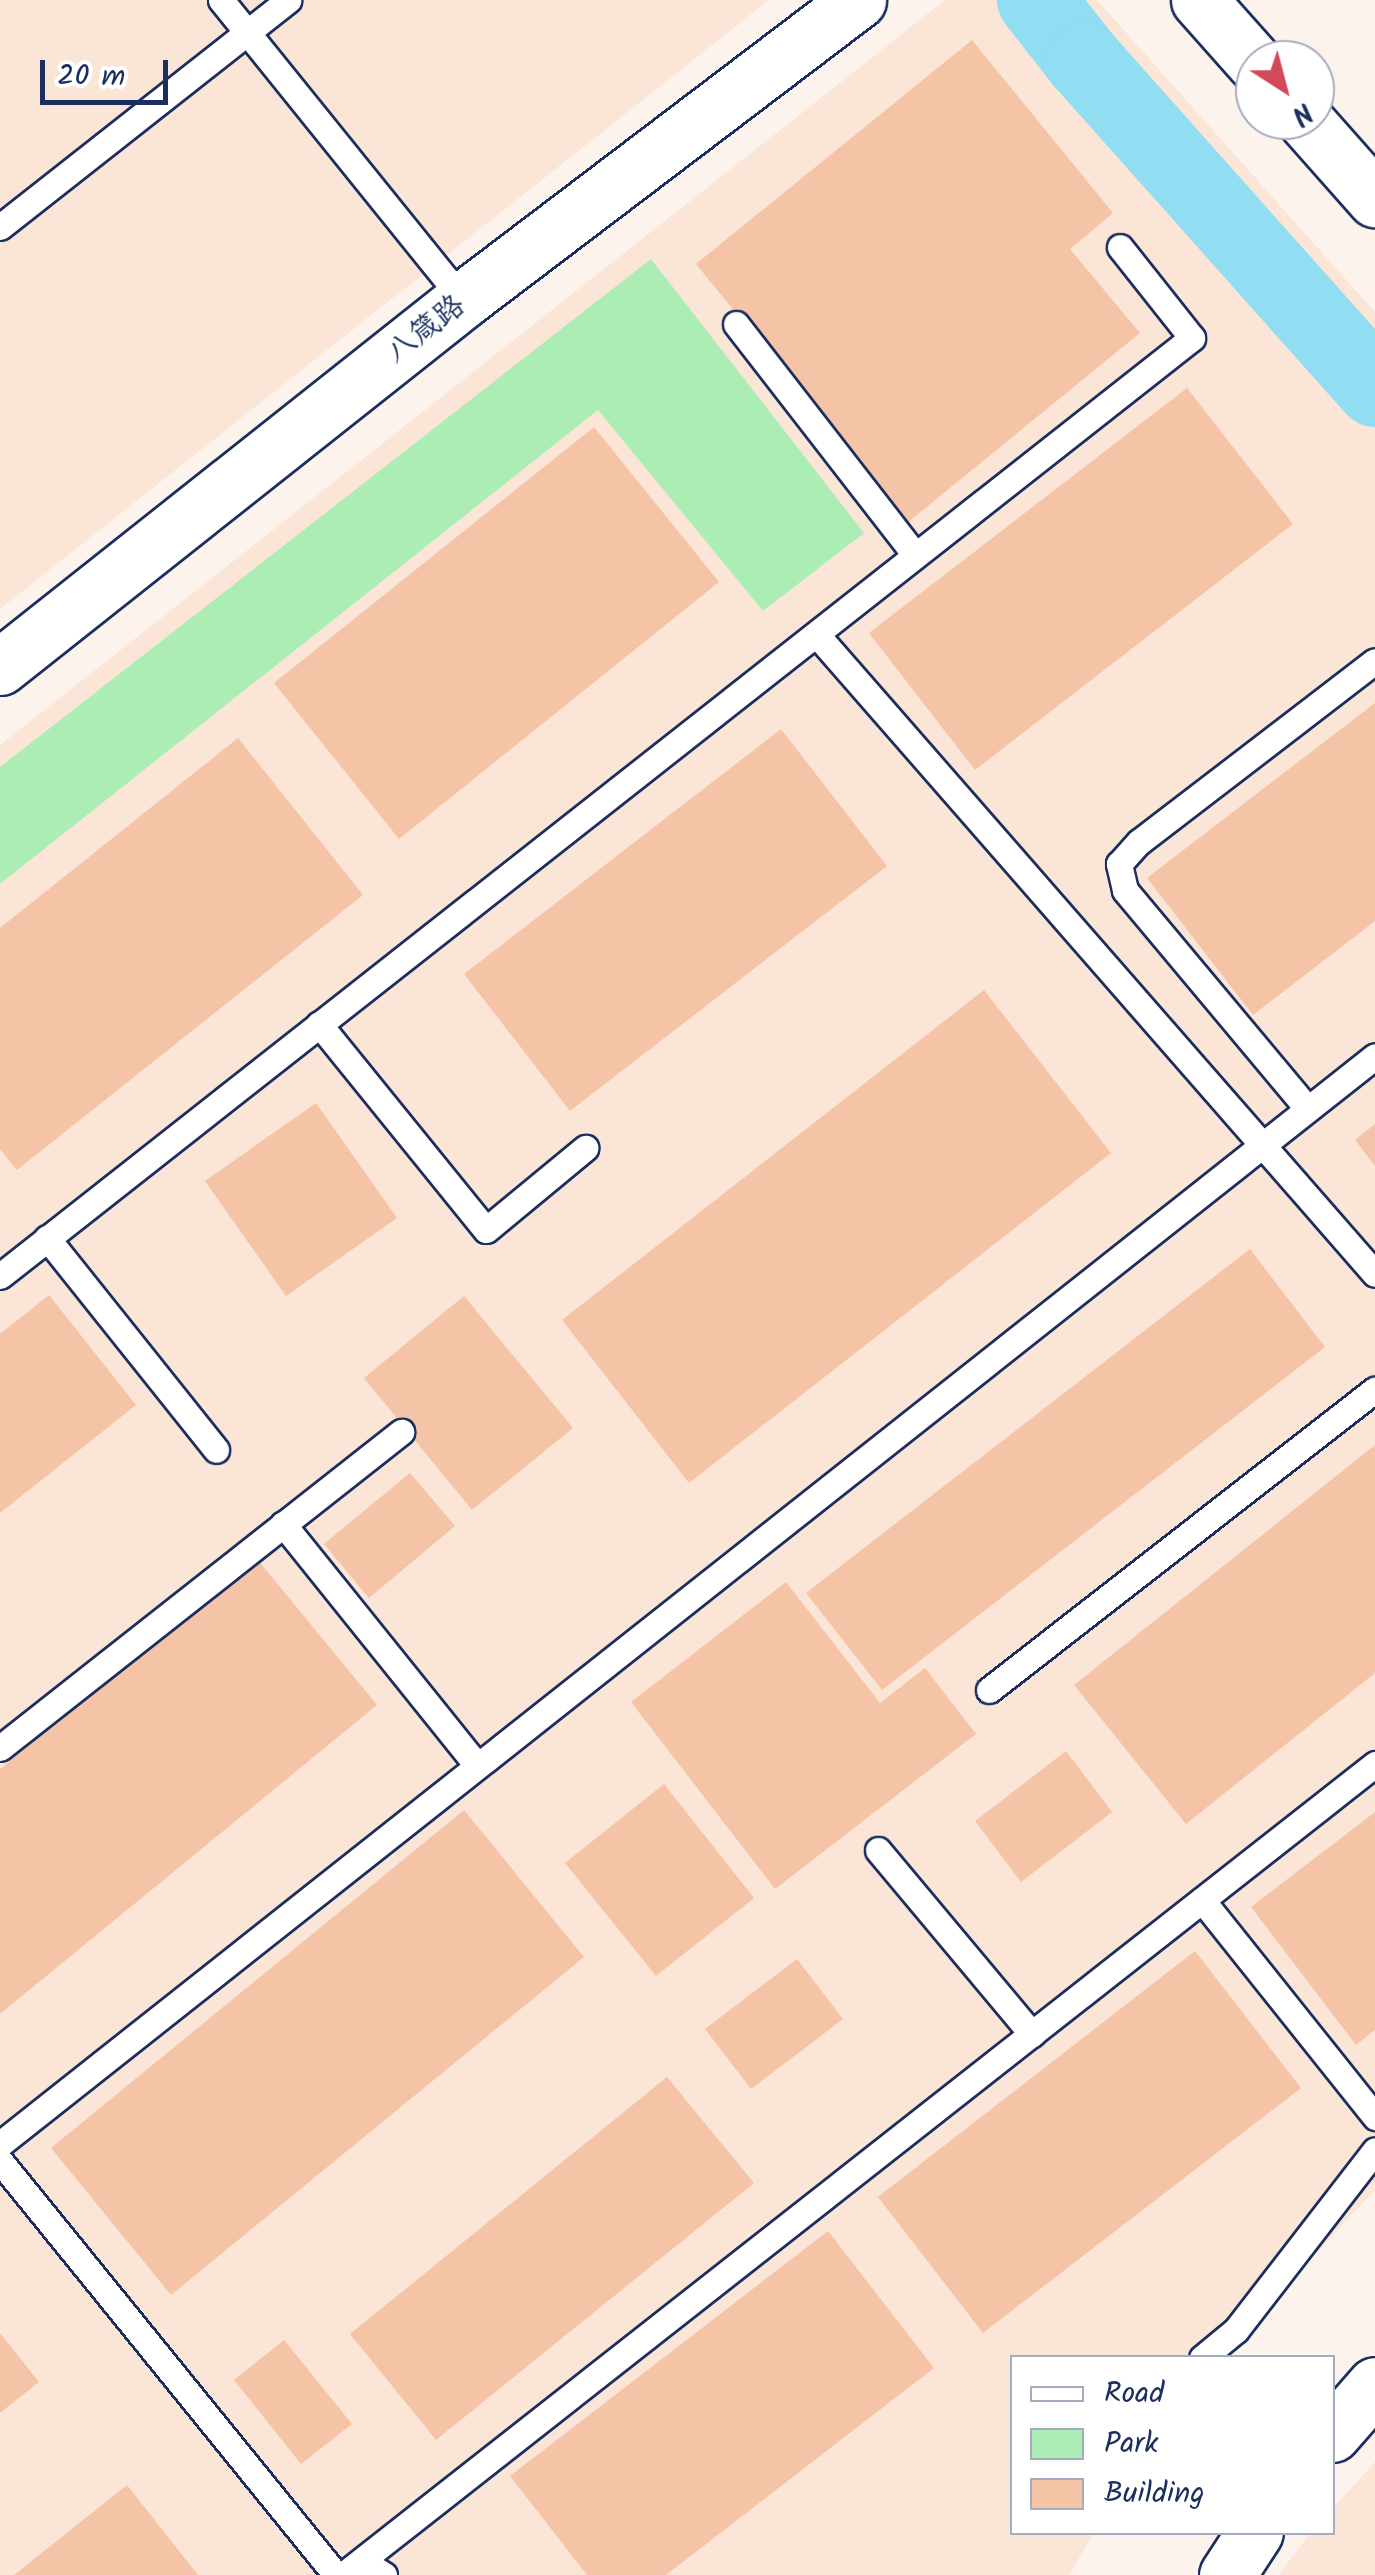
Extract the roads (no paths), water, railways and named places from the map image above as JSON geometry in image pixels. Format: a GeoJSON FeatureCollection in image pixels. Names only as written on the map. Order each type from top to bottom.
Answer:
{"type":"FeatureCollection","features":[{"type":"Feature","properties":{"kind":"street","name":"八箴路"},"geometry":{"type":"LineString","coordinates":[[0,666],[463,300],[858,0]]}},
{"type":"Feature","properties":{"kind":"street"},"geometry":{"type":"LineString","coordinates":[[1199,0],[1235,41]]}},
{"type":"Feature","properties":{"kind":"street"},"geometry":{"type":"LineString","coordinates":[[1323,140],[1375,199]]}},
{"type":"Feature","properties":{"kind":"street"},"geometry":{"type":"LineString","coordinates":[[1335,2431],[1375,2385]]}},
{"type":"Feature","properties":{"kind":"lane"},"geometry":{"type":"LineString","coordinates":[[221,0],[463,300]]}},
{"type":"Feature","properties":{"kind":"lane"},"geometry":{"type":"LineString","coordinates":[[0,227],[286,1]]}},
{"type":"Feature","properties":{"kind":"lane"},"geometry":{"type":"LineString","coordinates":[[0,1276],[1192,338],[1120,248]]}},
{"type":"Feature","properties":{"kind":"lane"},"geometry":{"type":"LineString","coordinates":[[736,324],[916,555]]}},
{"type":"Feature","properties":{"kind":"lane"},"geometry":{"type":"LineString","coordinates":[[817,635],[1375,1274]]}},
{"type":"Feature","properties":{"kind":"lane"},"geometry":{"type":"LineString","coordinates":[[1307,1108],[1125,890],[1118,864],[1138,842],[1375,660]]}},
{"type":"Feature","properties":{"kind":"lane"},"geometry":{"type":"LineString","coordinates":[[319,1024],[486,1230],[585,1148]]}},
{"type":"Feature","properties":{"kind":"lane"},"geometry":{"type":"LineString","coordinates":[[0,2144],[1375,1056]]}},
{"type":"Feature","properties":{"kind":"lane"},"geometry":{"type":"LineString","coordinates":[[48,1238],[216,1450]]}},
{"type":"Feature","properties":{"kind":"lane"},"geometry":{"type":"LineString","coordinates":[[988,1690],[1375,1390]]}},
{"type":"Feature","properties":{"kind":"lane"},"geometry":{"type":"LineString","coordinates":[[0,1748],[400,1432]]}},
{"type":"Feature","properties":{"kind":"lane"},"geometry":{"type":"LineString","coordinates":[[283,1524],[477,1765]]}},
{"type":"Feature","properties":{"kind":"lane"},"geometry":{"type":"LineString","coordinates":[[0,2162],[357,2571],[1375,1764]]}},
{"type":"Feature","properties":{"kind":"lane"},"geometry":{"type":"LineString","coordinates":[[878,1850],[1032,2034]]}},
{"type":"Feature","properties":{"kind":"lane"},"geometry":{"type":"LineString","coordinates":[[1202,1900],[1375,2118]]}},
{"type":"Feature","properties":{"kind":"lane"},"geometry":{"type":"LineString","coordinates":[[1206,2355],[1236,2330],[1375,2150]]}},
{"type":"Feature","properties":{"kind":"waterway"},"geometry":{"type":"LineString","coordinates":[[1036,0],[1084,61],[1375,388]]}}]}
